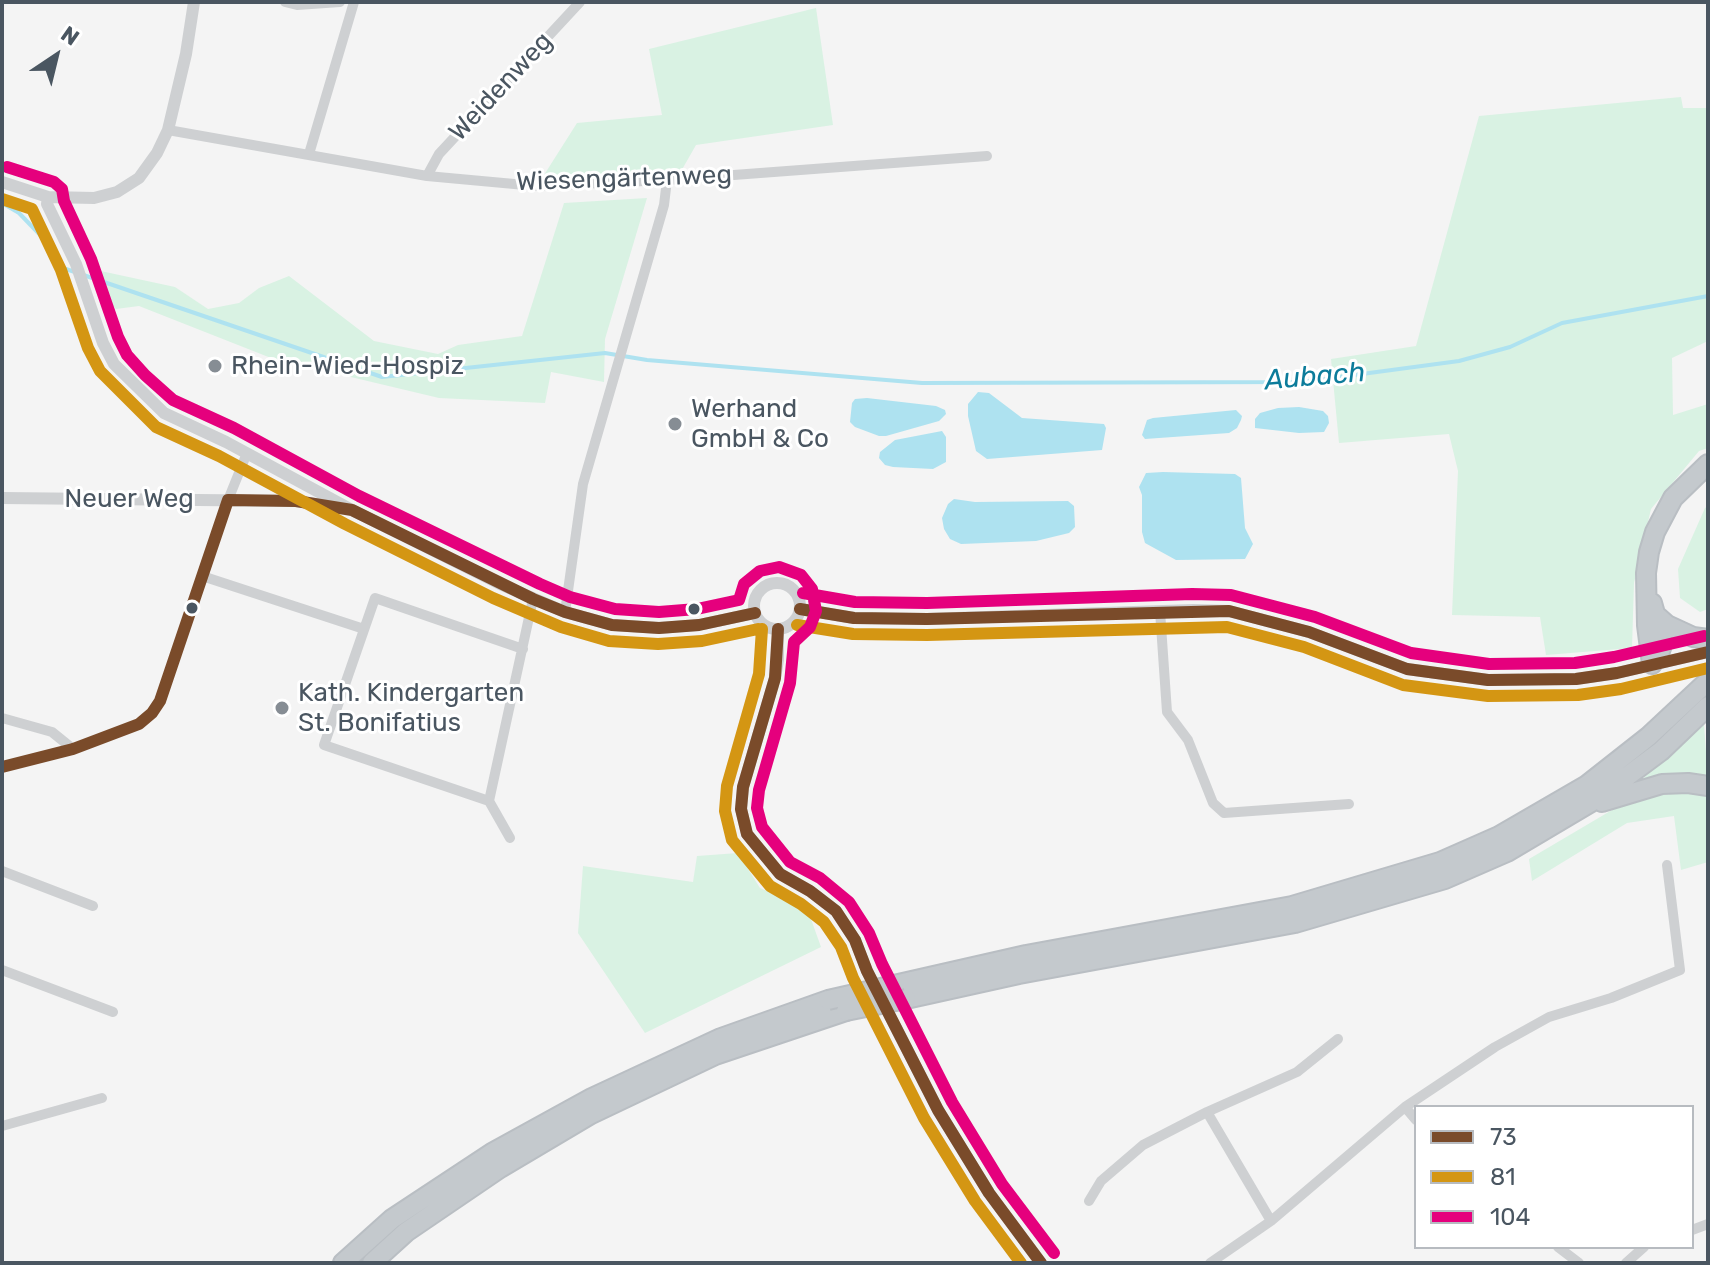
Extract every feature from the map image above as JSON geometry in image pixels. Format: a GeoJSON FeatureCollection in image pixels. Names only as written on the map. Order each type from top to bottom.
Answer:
{"type":"FeatureCollection","features":[{"type":"Feature","properties":{"kind":"highway"},"geometry":{"type":"LineString","coordinates":[[1652,664],[1647,625],[1646,573],[1655,532],[1673,498],[1708,464]]}},
{"type":"Feature","properties":{"kind":"highway"},"geometry":{"type":"LineString","coordinates":[[1648,592],[1663,642],[1652,664]]}},
{"type":"Feature","properties":{"kind":"highway"},"geometry":{"type":"LineString","coordinates":[[1658,617],[1667,625],[1693,637],[1708,639]]}},
{"type":"Feature","properties":{"kind":"highway"},"geometry":{"type":"LineString","coordinates":[[372,1263],[406,1232],[591,1114],[715,1055],[900,992],[1026,955],[1292,906],[1430,866],[1499,836],[1550,808],[1615,764],[1708,681]]}},
{"type":"Feature","properties":{"kind":"highway"},"geometry":{"type":"LineString","coordinates":[[343,1263],[404,1211],[492,1153],[592,1098],[721,1038],[828,1000],[1019,974],[1240,934],[1342,911],[1423,886],[1479,865],[1577,811],[1661,751],[1708,706]]}},
{"type":"Feature","properties":{"kind":"highway"},"geometry":{"type":"LineString","coordinates":[[1577,811],[1635,790],[1662,784],[1708,786]]}},
{"type":"Feature","properties":{"kind":"street"},"geometry":{"type":"LineString","coordinates":[[2,182],[48,197],[94,198],[117,192],[139,178],[157,153],[168,130],[186,54],[194,2]]}},
{"type":"Feature","properties":{"kind":"street"},"geometry":{"type":"LineString","coordinates":[[285,2],[297,5],[340,2]]}},
{"type":"Feature","properties":{"kind":"street"},"geometry":{"type":"LineString","coordinates":[[309,154],[354,2]]}},
{"type":"Feature","properties":{"kind":"street","name":"Weidenweg"},"geometry":{"type":"LineString","coordinates":[[427,176],[450,143],[580,2]]}},
{"type":"Feature","properties":{"kind":"street","name":"Wiesengärtenweg"},"geometry":{"type":"LineString","coordinates":[[168,130],[427,176],[536,186],[667,180],[987,156]]}},
{"type":"Feature","properties":{"kind":"street"},"geometry":{"type":"LineString","coordinates":[[565,612],[583,484],[627,339],[664,205],[667,180]]}},
{"type":"Feature","properties":{"kind":"street"},"geometry":{"type":"LineString","coordinates":[[48,197],[47,204],[76,264],[103,343],[114,364],[164,413],[247,453],[352,510],[565,612],[612,625],[659,628],[699,625],[755,613]]}},
{"type":"Feature","properties":{"kind":"street"},"geometry":{"type":"LineString","coordinates":[[2,767],[73,749],[139,724],[152,713],[160,701],[247,453]]}},
{"type":"Feature","properties":{"kind":"street","name":"Neuer Weg"},"geometry":{"type":"LineString","coordinates":[[2,498],[296,501],[352,510]]}},
{"type":"Feature","properties":{"kind":"street"},"geometry":{"type":"LineString","coordinates":[[202,576],[364,629]]}},
{"type":"Feature","properties":{"kind":"street"},"geometry":{"type":"LineString","coordinates":[[777,583],[789,586],[797,595],[800,609],[797,618],[788,627],[778,629],[765,626],[755,613],[754,605],[757,594],[766,586],[777,583]]}},
{"type":"Feature","properties":{"kind":"street"},"geometry":{"type":"LineString","coordinates":[[510,838],[489,801],[324,745],[375,598],[523,649]]}},
{"type":"Feature","properties":{"kind":"street"},"geometry":{"type":"LineString","coordinates":[[489,801],[533,599]]}},
{"type":"Feature","properties":{"kind":"street"},"geometry":{"type":"LineString","coordinates":[[800,609],[854,618],[927,619],[1229,611],[1309,632],[1407,669],[1451,677],[1516,681],[1576,679],[1617,673],[1708,652]]}},
{"type":"Feature","properties":{"kind":"street"},"geometry":{"type":"LineString","coordinates":[[1160,611],[1167,712],[1188,740],[1213,803],[1224,813],[1349,804]]}},
{"type":"Feature","properties":{"kind":"street"},"geometry":{"type":"LineString","coordinates":[[778,629],[775,678],[743,787],[741,809],[747,834],[780,874],[836,911],[855,940],[867,971],[938,1110],[989,1193],[1041,1263]]}},
{"type":"Feature","properties":{"kind":"street"},"geometry":{"type":"LineString","coordinates":[[2,718],[52,732],[73,749]]}},
{"type":"Feature","properties":{"kind":"street"},"geometry":{"type":"LineString","coordinates":[[1210,1263],[1271,1221],[1405,1107],[1495,1047],[1549,1017],[1611,998],[1680,970],[1667,865]]}},
{"type":"Feature","properties":{"kind":"street"},"geometry":{"type":"LineString","coordinates":[[2,871],[93,906]]}},
{"type":"Feature","properties":{"kind":"street"},"geometry":{"type":"LineString","coordinates":[[2,970],[113,1012]]}},
{"type":"Feature","properties":{"kind":"street"},"geometry":{"type":"LineString","coordinates":[[1089,1201],[1101,1181],[1143,1145],[1207,1112],[1297,1072],[1338,1039]]}},
{"type":"Feature","properties":{"kind":"street"},"geometry":{"type":"LineString","coordinates":[[2,1126],[102,1098]]}},
{"type":"Feature","properties":{"kind":"street"},"geometry":{"type":"LineString","coordinates":[[1405,1107],[1414,1118]]}},
{"type":"Feature","properties":{"kind":"street"},"geometry":{"type":"LineString","coordinates":[[1207,1112],[1271,1221]]}},
{"type":"Feature","properties":{"kind":"street"},"geometry":{"type":"LineString","coordinates":[[1561,1249],[1579,1263]]}},
{"type":"Feature","properties":{"kind":"street"},"geometry":{"type":"LineString","coordinates":[[1626,1263],[1642,1249]]}},
{"type":"Feature","properties":{"kind":"green space"},"geometry":{"type":"Polygon","coordinates":[[[816,8],[833,125],[696,145],[680,173],[544,175],[577,123],[662,115],[649,49],[816,8]]]}},
{"type":"Feature","properties":{"kind":"green space"},"geometry":{"type":"Polygon","coordinates":[[[1681,97],[1683,108],[1708,108],[1708,341],[1672,358],[1673,415],[1708,404],[1708,448],[1699,451],[1651,509],[1634,583],[1632,648],[1546,655],[1540,617],[1452,615],[1458,471],[1449,434],[1339,443],[1331,359],[1416,346],[1479,116],[1681,97]]]}},
{"type":"Feature","properties":{"kind":"green space"},"geometry":{"type":"Polygon","coordinates":[[[647,198],[605,339],[604,382],[551,372],[545,403],[439,398],[271,358],[139,306],[116,309],[105,297],[96,270],[175,287],[208,309],[239,303],[259,288],[289,276],[374,341],[438,354],[458,345],[522,336],[564,203],[647,198]]]}},
{"type":"Feature","properties":{"kind":"green space"},"geometry":{"type":"Polygon","coordinates":[[[1708,506],[1708,609],[1700,612],[1680,598],[1678,569],[1708,506]]]}},
{"type":"Feature","properties":{"kind":"green space"},"geometry":{"type":"Polygon","coordinates":[[[1704,724],[1708,780],[1640,781],[1704,724]]]}},
{"type":"Feature","properties":{"kind":"green space"},"geometry":{"type":"Polygon","coordinates":[[[1689,792],[1708,795],[1708,862],[1681,870],[1674,816],[1627,823],[1532,881],[1529,859],[1612,810],[1643,797],[1689,792]]]}},
{"type":"Feature","properties":{"kind":"green space"},"geometry":{"type":"Polygon","coordinates":[[[738,853],[760,888],[807,908],[821,947],[645,1033],[578,933],[583,866],[693,882],[697,856],[738,853]]]}},
{"type":"Feature","properties":{"kind":"water"},"geometry":{"type":"Polygon","coordinates":[[[978,392],[989,393],[1022,418],[1104,424],[1102,450],[987,459],[976,451],[968,416],[968,404],[978,392]]]}},
{"type":"Feature","properties":{"kind":"water"},"geometry":{"type":"Polygon","coordinates":[[[855,399],[936,406],[945,410],[946,414],[939,421],[879,436],[850,422],[852,403],[855,399]]]}},
{"type":"Feature","properties":{"kind":"water"},"geometry":{"type":"Polygon","coordinates":[[[1299,407],[1323,411],[1328,416],[1329,423],[1324,432],[1299,433],[1255,428],[1255,419],[1260,413],[1299,407]]]}},
{"type":"Feature","properties":{"kind":"water"},"geometry":{"type":"Polygon","coordinates":[[[1236,410],[1242,416],[1241,420],[1237,428],[1229,433],[1145,439],[1142,435],[1147,420],[1153,418],[1236,410]]]}},
{"type":"Feature","properties":{"kind":"water"},"geometry":{"type":"Polygon","coordinates":[[[942,431],[946,437],[946,462],[933,469],[893,467],[885,465],[879,458],[880,452],[895,440],[942,431]]]}},
{"type":"Feature","properties":{"kind":"water"},"geometry":{"type":"Polygon","coordinates":[[[1146,473],[1235,474],[1241,478],[1245,528],[1253,544],[1245,559],[1176,560],[1145,543],[1139,487],[1146,473]]]}},
{"type":"Feature","properties":{"kind":"water"},"geometry":{"type":"Polygon","coordinates":[[[954,499],[975,502],[1068,501],[1074,506],[1075,527],[1069,533],[1036,541],[961,544],[950,539],[942,518],[948,504],[954,499]]]}},
{"type":"Feature","properties":{"kind":"waterway","name":"Aubach"},"geometry":{"type":"LineString","coordinates":[[2,203],[19,213],[44,239],[63,268],[382,377],[605,353],[647,360],[922,383],[1302,382],[1459,361],[1510,347],[1562,323],[1708,296]]}},
{"type":"Feature","properties":{"kind":"transit line","name":"104"},"geometry":{"type":"LineString","coordinates":[[7,167],[54,182],[62,189],[118,337],[127,355],[145,375],[173,400],[234,428],[359,496],[540,584],[570,597],[615,609],[659,612],[697,609],[739,600],[744,584],[760,571],[779,567],[801,575],[812,589],[816,611],[810,627],[794,642],[790,683],[759,790],[757,808],[762,827],[790,862],[820,878],[849,902],[869,933],[952,1102],[1002,1184],[1054,1253]]}},
{"type":"Feature","properties":{"kind":"transit line","name":"81"},"geometry":{"type":"LineString","coordinates":[[2,199],[32,209],[61,270],[88,348],[100,371],[156,427],[219,456],[493,598],[561,627],[609,641],[658,644],[702,641],[758,629]]}},
{"type":"Feature","properties":{"kind":"transit line","name":"73"},"geometry":{"type":"LineString","coordinates":[[2,767],[73,749],[139,724],[152,713],[160,701],[228,500],[296,501],[352,510],[533,599],[612,625],[659,628],[699,625],[755,613]]}},
{"type":"Feature","properties":{"kind":"transit line","name":"104"},"geometry":{"type":"LineString","coordinates":[[803,593],[855,602],[927,603],[1231,595],[1315,617],[1411,653],[1489,664],[1575,663],[1704,636]]}},
{"type":"Feature","properties":{"kind":"transit line","name":"73"},"geometry":{"type":"LineString","coordinates":[[800,609],[854,618],[927,619],[1229,611],[1309,632],[1407,669],[1488,680],[1576,679],[1708,652]]}},
{"type":"Feature","properties":{"kind":"transit line","name":"81"},"geometry":{"type":"LineString","coordinates":[[797,625],[853,634],[927,635],[1227,627],[1304,647],[1403,685],[1488,696],[1578,695],[1621,689],[1708,668]]}},
{"type":"Feature","properties":{"kind":"transit line","name":"81"},"geometry":{"type":"LineString","coordinates":[[762,629],[759,674],[727,786],[725,811],[732,840],[770,886],[824,922],[841,947],[853,978],[924,1118],[975,1201],[1021,1263]]}},
{"type":"Feature","properties":{"kind":"transit line","name":"73"},"geometry":{"type":"LineString","coordinates":[[778,629],[775,678],[743,787],[741,809],[747,834],[780,874],[836,911],[855,940],[867,971],[938,1110],[989,1193],[1041,1263]]}},
{"type":"Feature","properties":{"kind":"place","name":"Rhein-Wied-Hospiz"},"geometry":{"type":"Point","coordinates":[215,366]}},
{"type":"Feature","properties":{"kind":"place","name":"Werhand GmbH & Co"},"geometry":{"type":"Point","coordinates":[675,424]}},
{"type":"Feature","properties":{"kind":"place","name":"Kath. Kindergarten St. Bonifatius"},"geometry":{"type":"Point","coordinates":[282,708]}}]}
